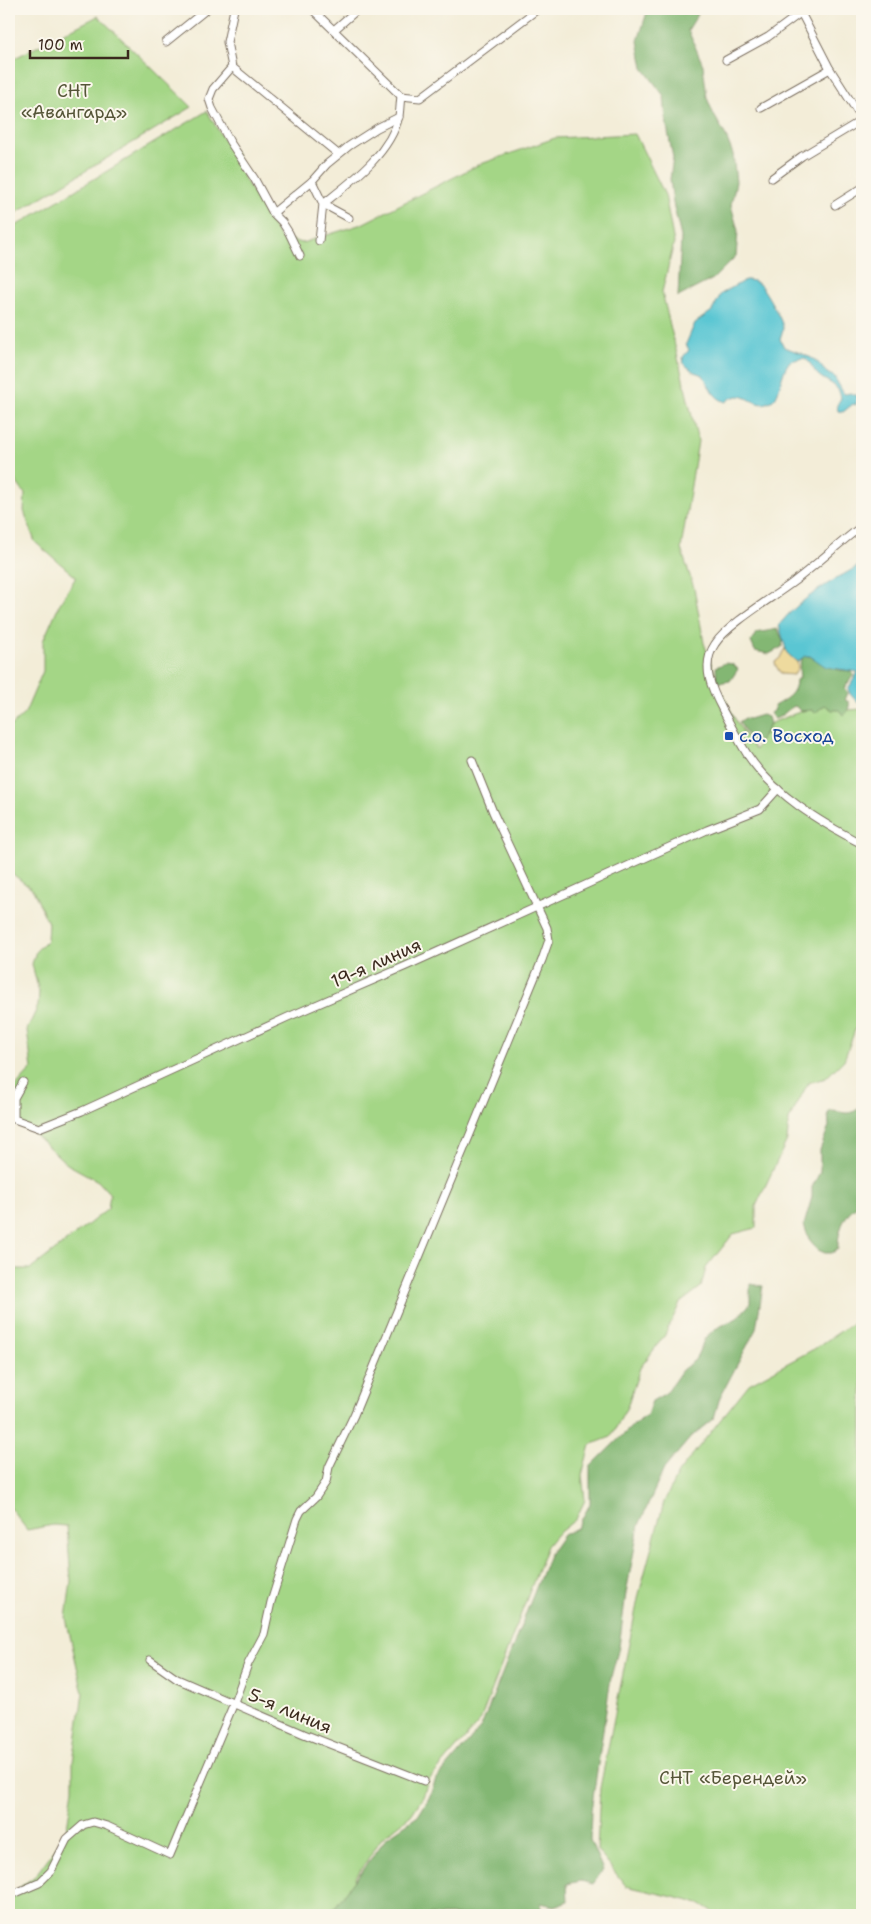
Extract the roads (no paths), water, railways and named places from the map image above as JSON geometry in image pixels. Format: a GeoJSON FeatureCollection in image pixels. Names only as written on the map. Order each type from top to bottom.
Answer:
{"type":"FeatureCollection","features":[{"type":"Feature","properties":{"kind":"street"},"geometry":{"type":"LineString","coordinates":[[166,42],[207,9]]}},
{"type":"Feature","properties":{"kind":"street"},"geometry":{"type":"LineString","coordinates":[[234,9],[227,42],[232,66],[338,154]]}},
{"type":"Feature","properties":{"kind":"street"},"geometry":{"type":"LineString","coordinates":[[312,9],[401,96],[420,98],[528,12],[538,9]]}},
{"type":"Feature","properties":{"kind":"street"},"geometry":{"type":"LineString","coordinates":[[334,30],[358,9]]}},
{"type":"Feature","properties":{"kind":"street"},"geometry":{"type":"LineString","coordinates":[[726,60],[768,37],[802,10],[830,69],[862,120],[802,156],[772,178]]}},
{"type":"Feature","properties":{"kind":"street"},"geometry":{"type":"LineString","coordinates":[[232,66],[213,89],[209,99],[212,108],[230,142],[254,178],[273,213],[282,222],[300,256]]}},
{"type":"Feature","properties":{"kind":"street"},"geometry":{"type":"LineString","coordinates":[[761,108],[830,69]]}},
{"type":"Feature","properties":{"kind":"street"},"geometry":{"type":"LineString","coordinates":[[323,204],[366,168],[387,143],[399,117],[401,96]]}},
{"type":"Feature","properties":{"kind":"street"},"geometry":{"type":"LineString","coordinates":[[273,213],[312,181],[338,154],[376,128],[399,117]]}},
{"type":"Feature","properties":{"kind":"street"},"geometry":{"type":"LineString","coordinates":[[312,181],[323,204],[319,241]]}},
{"type":"Feature","properties":{"kind":"street"},"geometry":{"type":"LineString","coordinates":[[835,205],[862,188]]}},
{"type":"Feature","properties":{"kind":"street"},"geometry":{"type":"LineString","coordinates":[[323,204],[349,218]]}},
{"type":"Feature","properties":{"kind":"street"},"geometry":{"type":"LineString","coordinates":[[862,526],[794,582],[731,628],[715,643],[708,658],[709,678],[718,701],[747,755],[778,789],[826,825],[862,844]]}},
{"type":"Feature","properties":{"kind":"street"},"geometry":{"type":"LineString","coordinates":[[9,1900],[12,1895],[39,1883],[51,1871],[67,1839],[83,1826],[93,1822],[170,1855],[234,1703],[248,1664],[264,1634],[271,1602],[297,1519],[301,1511],[316,1497],[326,1482],[329,1467],[354,1415],[542,960],[549,940],[547,928],[493,812],[472,760]]}},
{"type":"Feature","properties":{"kind":"street","name":"19-я линия"},"geometry":{"type":"LineString","coordinates":[[23,1082],[14,1098],[14,1120],[39,1128],[82,1111],[707,830],[760,809],[778,789]]}},
{"type":"Feature","properties":{"kind":"street","name":"5-я линия"},"geometry":{"type":"LineString","coordinates":[[150,1660],[177,1679],[304,1734],[424,1781]]}},
{"type":"Feature","properties":{"kind":"water"},"geometry":{"type":"Polygon","coordinates":[[[745,280],[753,281],[760,285],[777,312],[783,328],[780,339],[784,347],[804,354],[820,364],[825,371],[834,376],[844,394],[851,393],[857,396],[856,405],[853,404],[843,412],[838,411],[837,405],[841,398],[838,389],[817,374],[810,363],[804,358],[790,361],[784,371],[776,397],[773,400],[760,404],[739,396],[733,397],[726,402],[718,398],[712,392],[703,375],[694,372],[684,364],[683,357],[689,350],[686,344],[695,323],[712,311],[721,294],[745,280]]]}},
{"type":"Feature","properties":{"kind":"water"},"geometry":{"type":"Polygon","coordinates":[[[862,564],[862,707],[848,689],[858,672],[826,667],[810,656],[805,656],[797,662],[787,653],[779,625],[807,598],[828,583],[862,564]]]}},
{"type":"Feature","properties":{"kind":"place","name":"с.о. Восход"},"geometry":{"type":"Point","coordinates":[729,736]}},
{"type":"Feature","properties":{"kind":"park label","name":"СНТ «Авангард»"},"geometry":{"type":"Point","coordinates":[74,101]}},
{"type":"Feature","properties":{"kind":"park label","name":"СНТ «Берендей»"},"geometry":{"type":"Point","coordinates":[733,1778]}}]}
